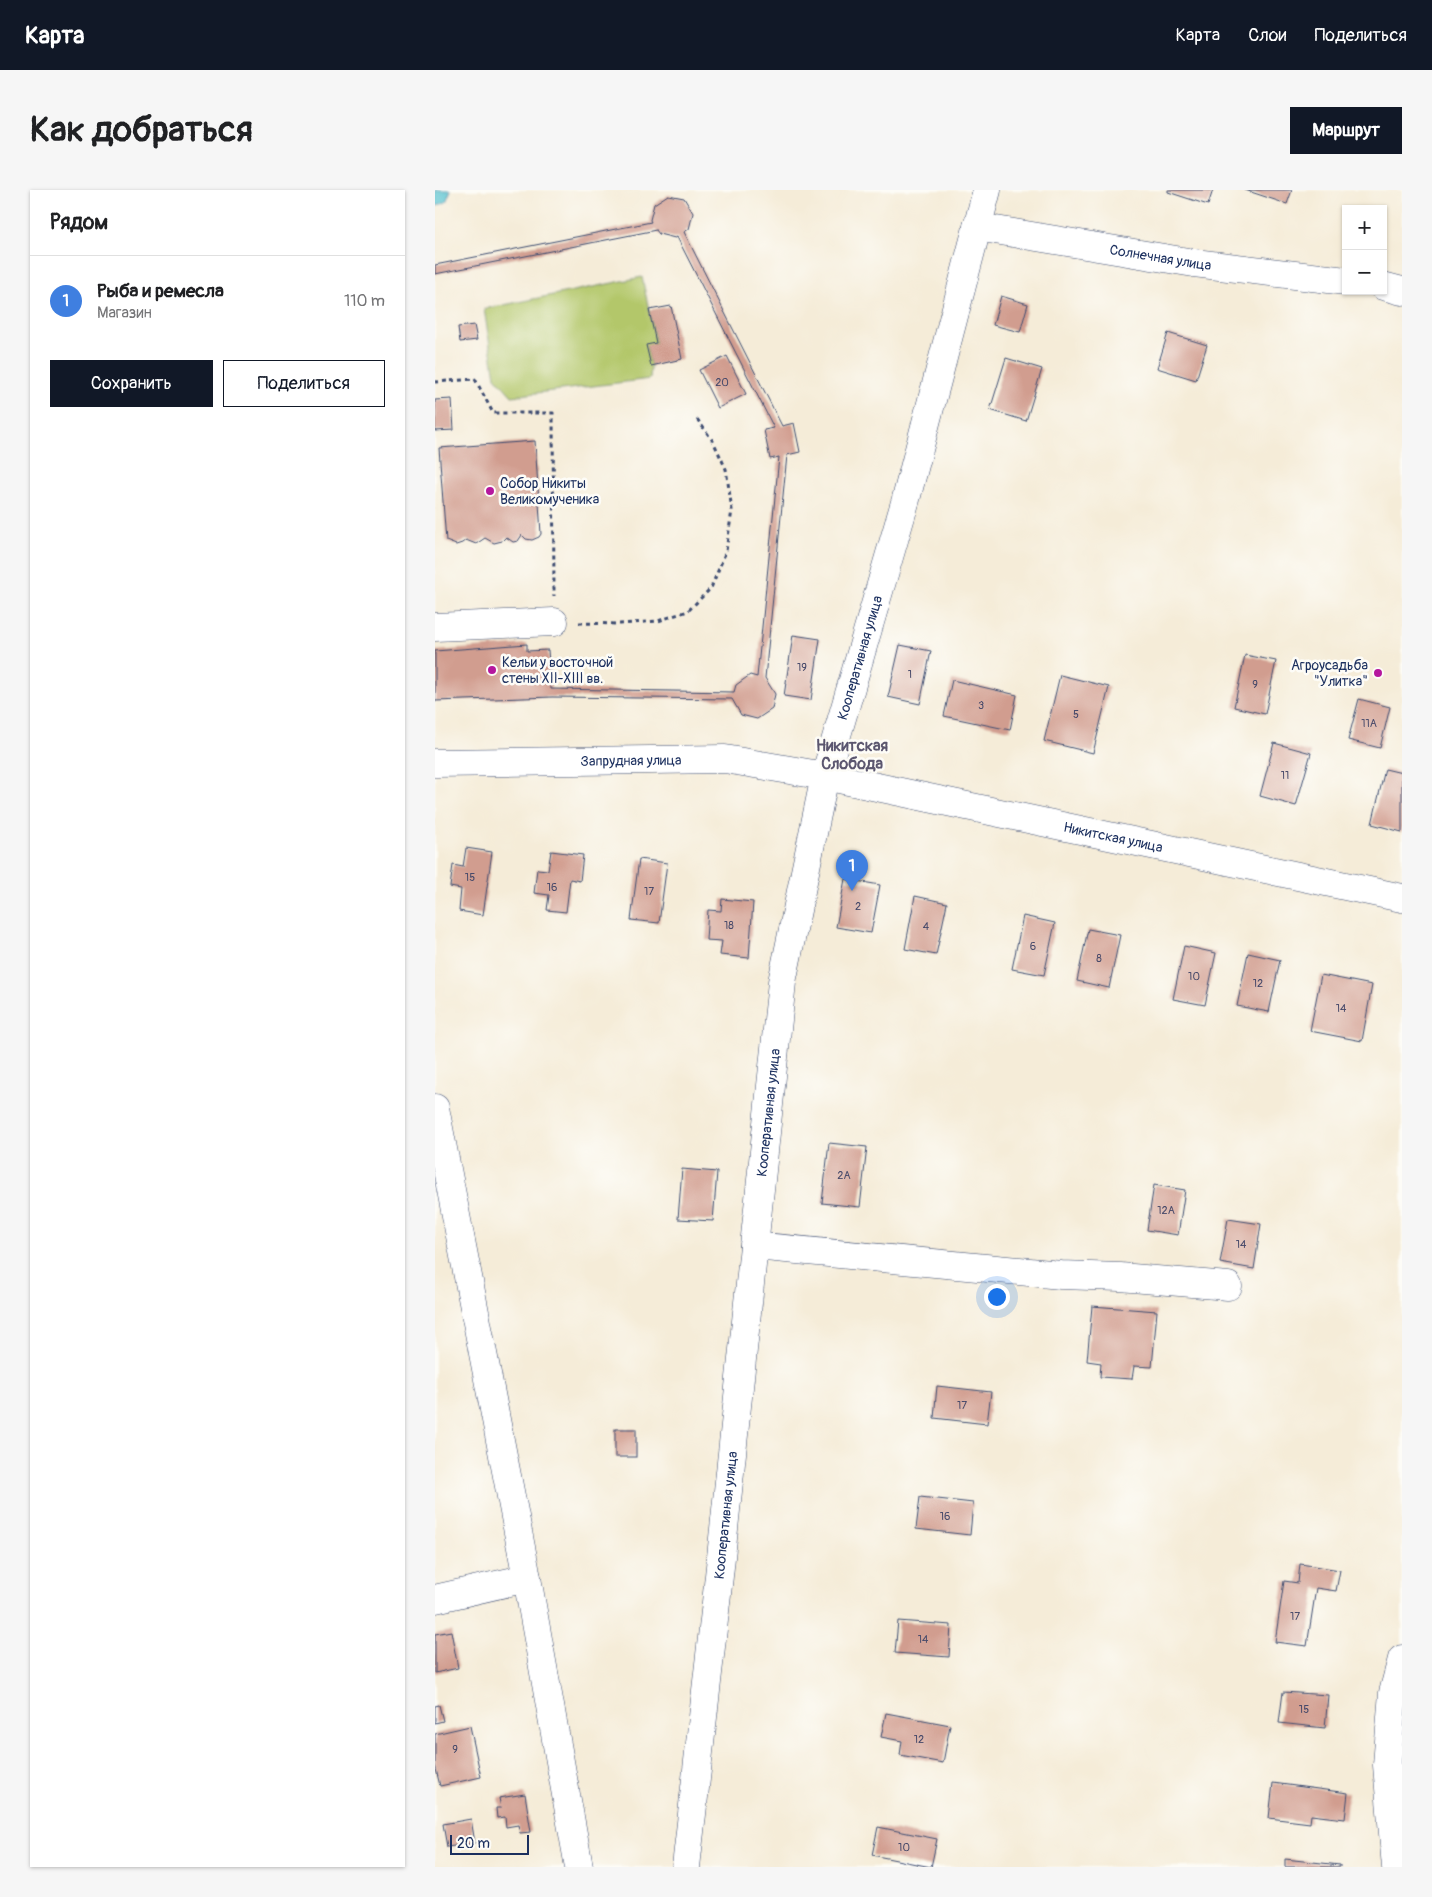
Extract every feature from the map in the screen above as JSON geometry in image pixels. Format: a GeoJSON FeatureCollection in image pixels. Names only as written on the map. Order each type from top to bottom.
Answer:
{"type":"FeatureCollection","features":[{"type":"Feature","properties":{"kind":"street","name":"Кооперативная улица"},"geometry":{"type":"LineString","coordinates":[[686,1867],[783,982],[825,776],[906,499],[987,190]]}},
{"type":"Feature","properties":{"kind":"street","name":"Солнечная улица"},"geometry":{"type":"LineString","coordinates":[[977,227],[1194,263],[1342,281]]}},
{"type":"Feature","properties":{"kind":"street"},"geometry":{"type":"LineString","coordinates":[[1387,287],[1402,291]]}},
{"type":"Feature","properties":{"kind":"street"},"geometry":{"type":"LineString","coordinates":[[435,627],[554,622]]}},
{"type":"Feature","properties":{"kind":"street","name":"Запрудная улица"},"geometry":{"type":"LineString","coordinates":[[435,763],[725,759],[825,776]]}},
{"type":"Feature","properties":{"kind":"street","name":"Никитская улица"},"geometry":{"type":"LineString","coordinates":[[825,776],[1402,898]]}},
{"type":"Feature","properties":{"kind":"street"},"geometry":{"type":"LineString","coordinates":[[435,1115],[527,1578],[579,1867]]}},
{"type":"Feature","properties":{"kind":"street"},"geometry":{"type":"LineString","coordinates":[[754,1246],[1061,1275],[1120,1277],[1228,1286]]}},
{"type":"Feature","properties":{"kind":"street"},"geometry":{"type":"LineString","coordinates":[[435,1598],[527,1578]]}},
{"type":"Feature","properties":{"kind":"street"},"geometry":{"type":"LineString","coordinates":[[1396,1867],[1387,1765],[1393,1693],[1402,1659]]}},
{"type":"Feature","properties":{"kind":"path"},"geometry":{"type":"LineString","coordinates":[[435,382],[475,379],[493,413],[553,413],[554,622],[620,624],[658,621],[688,611],[711,588],[726,551],[731,510],[726,469],[713,441],[697,419]]}},
{"type":"Feature","properties":{"kind":"green space"},"geometry":{"type":"Polygon","coordinates":[[[642,277],[656,343],[646,346],[651,366],[650,379],[512,396],[495,377],[484,309],[642,277]]]}},
{"type":"Feature","properties":{"kind":"water"},"geometry":{"type":"Polygon","coordinates":[[[435,190],[451,190],[446,202],[435,207],[435,190]]]}},
{"type":"Feature","properties":{"kind":"building"},"geometry":{"type":"Polygon","coordinates":[[[1168,190],[1213,190],[1208,205],[1168,192],[1168,190]]]}},
{"type":"Feature","properties":{"kind":"building"},"geometry":{"type":"Polygon","coordinates":[[[1245,190],[1292,190],[1287,204],[1245,190]]]}},
{"type":"Feature","properties":{"kind":"building"},"geometry":{"type":"Polygon","coordinates":[[[668,195],[684,198],[693,213],[689,229],[684,232],[782,426],[794,423],[800,452],[787,455],[765,678],[775,694],[772,709],[757,719],[741,715],[732,699],[552,697],[435,701],[435,651],[527,644],[527,651],[548,650],[551,689],[734,692],[736,685],[750,675],[757,677],[779,457],[770,459],[764,430],[774,428],[677,237],[659,234],[656,230],[435,274],[435,265],[651,222],[654,204],[668,195]]]}},
{"type":"Feature","properties":{"kind":"building"},"geometry":{"type":"Polygon","coordinates":[[[1001,296],[1028,304],[1020,332],[993,325],[1001,296]]]}},
{"type":"Feature","properties":{"kind":"building"},"geometry":{"type":"Polygon","coordinates":[[[671,306],[682,359],[651,366],[646,345],[656,343],[649,310],[671,306]]]}},
{"type":"Feature","properties":{"kind":"building"},"geometry":{"type":"Polygon","coordinates":[[[474,325],[477,340],[460,342],[458,327],[474,325]]]}},
{"type":"Feature","properties":{"kind":"building"},"geometry":{"type":"Polygon","coordinates":[[[1168,333],[1207,345],[1196,380],[1157,368],[1168,333]]]}},
{"type":"Feature","properties":{"kind":"building"},"geometry":{"type":"Polygon","coordinates":[[[727,356],[746,394],[718,408],[699,370],[727,356]]]}},
{"type":"Feature","properties":{"kind":"building"},"geometry":{"type":"Polygon","coordinates":[[[1006,358],[1042,369],[1026,421],[990,410],[1006,358]]]}},
{"type":"Feature","properties":{"kind":"building"},"geometry":{"type":"Polygon","coordinates":[[[452,399],[454,430],[435,431],[435,400],[452,399]]]}},
{"type":"Feature","properties":{"kind":"building","name":"Собор Никиты Великомученика"},"geometry":{"type":"Polygon","coordinates":[[[535,441],[541,534],[539,537],[532,540],[526,539],[522,535],[518,541],[513,542],[506,537],[502,541],[494,543],[485,538],[476,544],[466,540],[456,545],[446,541],[439,448],[535,441]]]}},
{"type":"Feature","properties":{"kind":"building"},"geometry":{"type":"Polygon","coordinates":[[[793,635],[820,639],[811,700],[784,696],[793,635]]]}},
{"type":"Feature","properties":{"kind":"building"},"geometry":{"type":"Polygon","coordinates":[[[900,645],[931,651],[920,704],[888,697],[900,645]]]}},
{"type":"Feature","properties":{"kind":"building"},"geometry":{"type":"Polygon","coordinates":[[[1245,655],[1276,661],[1265,714],[1234,707],[1245,655]]]}},
{"type":"Feature","properties":{"kind":"building"},"geometry":{"type":"Polygon","coordinates":[[[1060,675],[1109,687],[1093,753],[1044,741],[1060,675]]]}},
{"type":"Feature","properties":{"kind":"building"},"geometry":{"type":"Polygon","coordinates":[[[952,680],[1017,695],[1010,730],[944,716],[952,680]]]}},
{"type":"Feature","properties":{"kind":"building"},"geometry":{"type":"Polygon","coordinates":[[[1359,699],[1390,707],[1380,748],[1348,740],[1359,699]]]}},
{"type":"Feature","properties":{"kind":"building"},"geometry":{"type":"Polygon","coordinates":[[[1274,743],[1311,753],[1296,806],[1260,796],[1274,743]]]}},
{"type":"Feature","properties":{"kind":"building"},"geometry":{"type":"Polygon","coordinates":[[[1385,769],[1402,773],[1402,832],[1372,824],[1385,769]]]}},
{"type":"Feature","properties":{"kind":"building"},"geometry":{"type":"Polygon","coordinates":[[[466,848],[492,852],[483,915],[459,911],[461,889],[450,887],[453,865],[463,867],[466,848]]]}},
{"type":"Feature","properties":{"kind":"building"},"geometry":{"type":"Polygon","coordinates":[[[551,851],[583,855],[580,881],[570,879],[566,912],[547,910],[549,895],[534,893],[537,869],[548,870],[551,851]]]}},
{"type":"Feature","properties":{"kind":"building"},"geometry":{"type":"Polygon","coordinates":[[[639,859],[667,863],[659,923],[631,920],[639,859]]]}},
{"type":"Feature","properties":{"kind":"building"},"geometry":{"type":"Polygon","coordinates":[[[845,879],[880,885],[871,933],[836,927],[845,879]]]}},
{"type":"Feature","properties":{"kind":"building"},"geometry":{"type":"Polygon","coordinates":[[[915,896],[947,903],[936,955],[905,949],[915,896]]]}},
{"type":"Feature","properties":{"kind":"building"},"geometry":{"type":"Polygon","coordinates":[[[722,899],[753,902],[749,958],[720,955],[722,941],[706,940],[708,910],[721,911],[722,899]]]}},
{"type":"Feature","properties":{"kind":"building"},"geometry":{"type":"Polygon","coordinates":[[[1023,916],[1055,923],[1044,975],[1012,969],[1023,916]]]}},
{"type":"Feature","properties":{"kind":"building"},"geometry":{"type":"Polygon","coordinates":[[[1088,929],[1120,935],[1109,988],[1077,981],[1088,929]]]}},
{"type":"Feature","properties":{"kind":"building"},"geometry":{"type":"Polygon","coordinates":[[[1184,946],[1216,953],[1205,1005],[1173,999],[1184,946]]]}},
{"type":"Feature","properties":{"kind":"building"},"geometry":{"type":"Polygon","coordinates":[[[1248,953],[1280,960],[1269,1012],[1237,1006],[1248,953]]]}},
{"type":"Feature","properties":{"kind":"building"},"geometry":{"type":"Polygon","coordinates":[[[1321,975],[1372,985],[1362,1041],[1310,1031],[1321,975]]]}},
{"type":"Feature","properties":{"kind":"building"},"geometry":{"type":"Polygon","coordinates":[[[829,1143],[867,1147],[860,1207],[822,1203],[829,1143]]]}},
{"type":"Feature","properties":{"kind":"building"},"geometry":{"type":"Polygon","coordinates":[[[682,1169],[717,1172],[713,1221],[678,1219],[682,1169]]]}},
{"type":"Feature","properties":{"kind":"building"},"geometry":{"type":"Polygon","coordinates":[[[1154,1185],[1185,1190],[1178,1235],[1147,1230],[1154,1185]]]}},
{"type":"Feature","properties":{"kind":"building"},"geometry":{"type":"Polygon","coordinates":[[[1228,1219],[1261,1224],[1254,1269],[1220,1263],[1228,1219]]]}},
{"type":"Feature","properties":{"kind":"building"},"geometry":{"type":"Polygon","coordinates":[[[1092,1306],[1157,1311],[1152,1367],[1134,1366],[1132,1379],[1100,1377],[1101,1363],[1087,1361],[1092,1306]]]}},
{"type":"Feature","properties":{"kind":"building"},"geometry":{"type":"Polygon","coordinates":[[[937,1386],[991,1392],[987,1424],[934,1418],[937,1386]]]}},
{"type":"Feature","properties":{"kind":"building"},"geometry":{"type":"Polygon","coordinates":[[[615,1429],[636,1429],[636,1457],[615,1457],[615,1429]]]}},
{"type":"Feature","properties":{"kind":"building"},"geometry":{"type":"Polygon","coordinates":[[[920,1497],[973,1503],[970,1535],[916,1529],[920,1497]]]}},
{"type":"Feature","properties":{"kind":"building"},"geometry":{"type":"Polygon","coordinates":[[[1300,1564],[1340,1570],[1336,1591],[1316,1588],[1307,1646],[1275,1642],[1284,1581],[1298,1583],[1300,1564]]]}},
{"type":"Feature","properties":{"kind":"building"},"geometry":{"type":"Polygon","coordinates":[[[898,1621],[951,1625],[949,1657],[895,1653],[898,1621]]]}},
{"type":"Feature","properties":{"kind":"building"},"geometry":{"type":"Polygon","coordinates":[[[451,1631],[458,1668],[435,1673],[435,1634],[451,1631]]]}},
{"type":"Feature","properties":{"kind":"building"},"geometry":{"type":"Polygon","coordinates":[[[1283,1692],[1328,1695],[1325,1728],[1279,1723],[1283,1692]]]}},
{"type":"Feature","properties":{"kind":"building"},"geometry":{"type":"Polygon","coordinates":[[[439,1705],[443,1721],[435,1723],[435,1706],[439,1705]]]}},
{"type":"Feature","properties":{"kind":"building"},"geometry":{"type":"Polygon","coordinates":[[[886,1713],[950,1725],[943,1763],[900,1755],[902,1741],[881,1737],[886,1713]]]}},
{"type":"Feature","properties":{"kind":"building"},"geometry":{"type":"Polygon","coordinates":[[[470,1726],[481,1777],[440,1786],[435,1765],[435,1734],[470,1726]]]}},
{"type":"Feature","properties":{"kind":"building"},"geometry":{"type":"Polygon","coordinates":[[[1273,1783],[1348,1793],[1345,1819],[1311,1815],[1310,1823],[1269,1818],[1273,1783]]]}},
{"type":"Feature","properties":{"kind":"building"},"geometry":{"type":"Polygon","coordinates":[[[525,1794],[531,1832],[520,1833],[518,1825],[506,1827],[505,1817],[497,1818],[496,1808],[501,1808],[499,1798],[525,1794]]]}},
{"type":"Feature","properties":{"kind":"building"},"geometry":{"type":"Polygon","coordinates":[[[471,1819],[475,1843],[447,1847],[443,1824],[471,1819]]]}},
{"type":"Feature","properties":{"kind":"building"},"geometry":{"type":"Polygon","coordinates":[[[878,1827],[937,1839],[931,1867],[872,1855],[878,1827]]]}},
{"type":"Feature","properties":{"kind":"building"},"geometry":{"type":"Polygon","coordinates":[[[1285,1859],[1340,1865],[1340,1867],[1285,1867],[1285,1859]]]}},
{"type":"Feature","properties":{"kind":"place","name":"Собор Никиты Великомученика"},"geometry":{"type":"Point","coordinates":[490,491]}},
{"type":"Feature","properties":{"kind":"place","name":"Кельи у восточной стены XII-XIII вв."},"geometry":{"type":"Point","coordinates":[492,670]}},
{"type":"Feature","properties":{"kind":"place","name":"Агроусадьба \"Улитка\""},"geometry":{"type":"Point","coordinates":[1378,673]}},
{"type":"Feature","properties":{"kind":"place","name":"Рыба и ремесла"},"geometry":{"type":"Point","coordinates":[852,891]}},
{"type":"Feature","properties":{"kind":"district","name":"Никитская Слобода"},"geometry":{"type":"Point","coordinates":[852,754]}}]}
